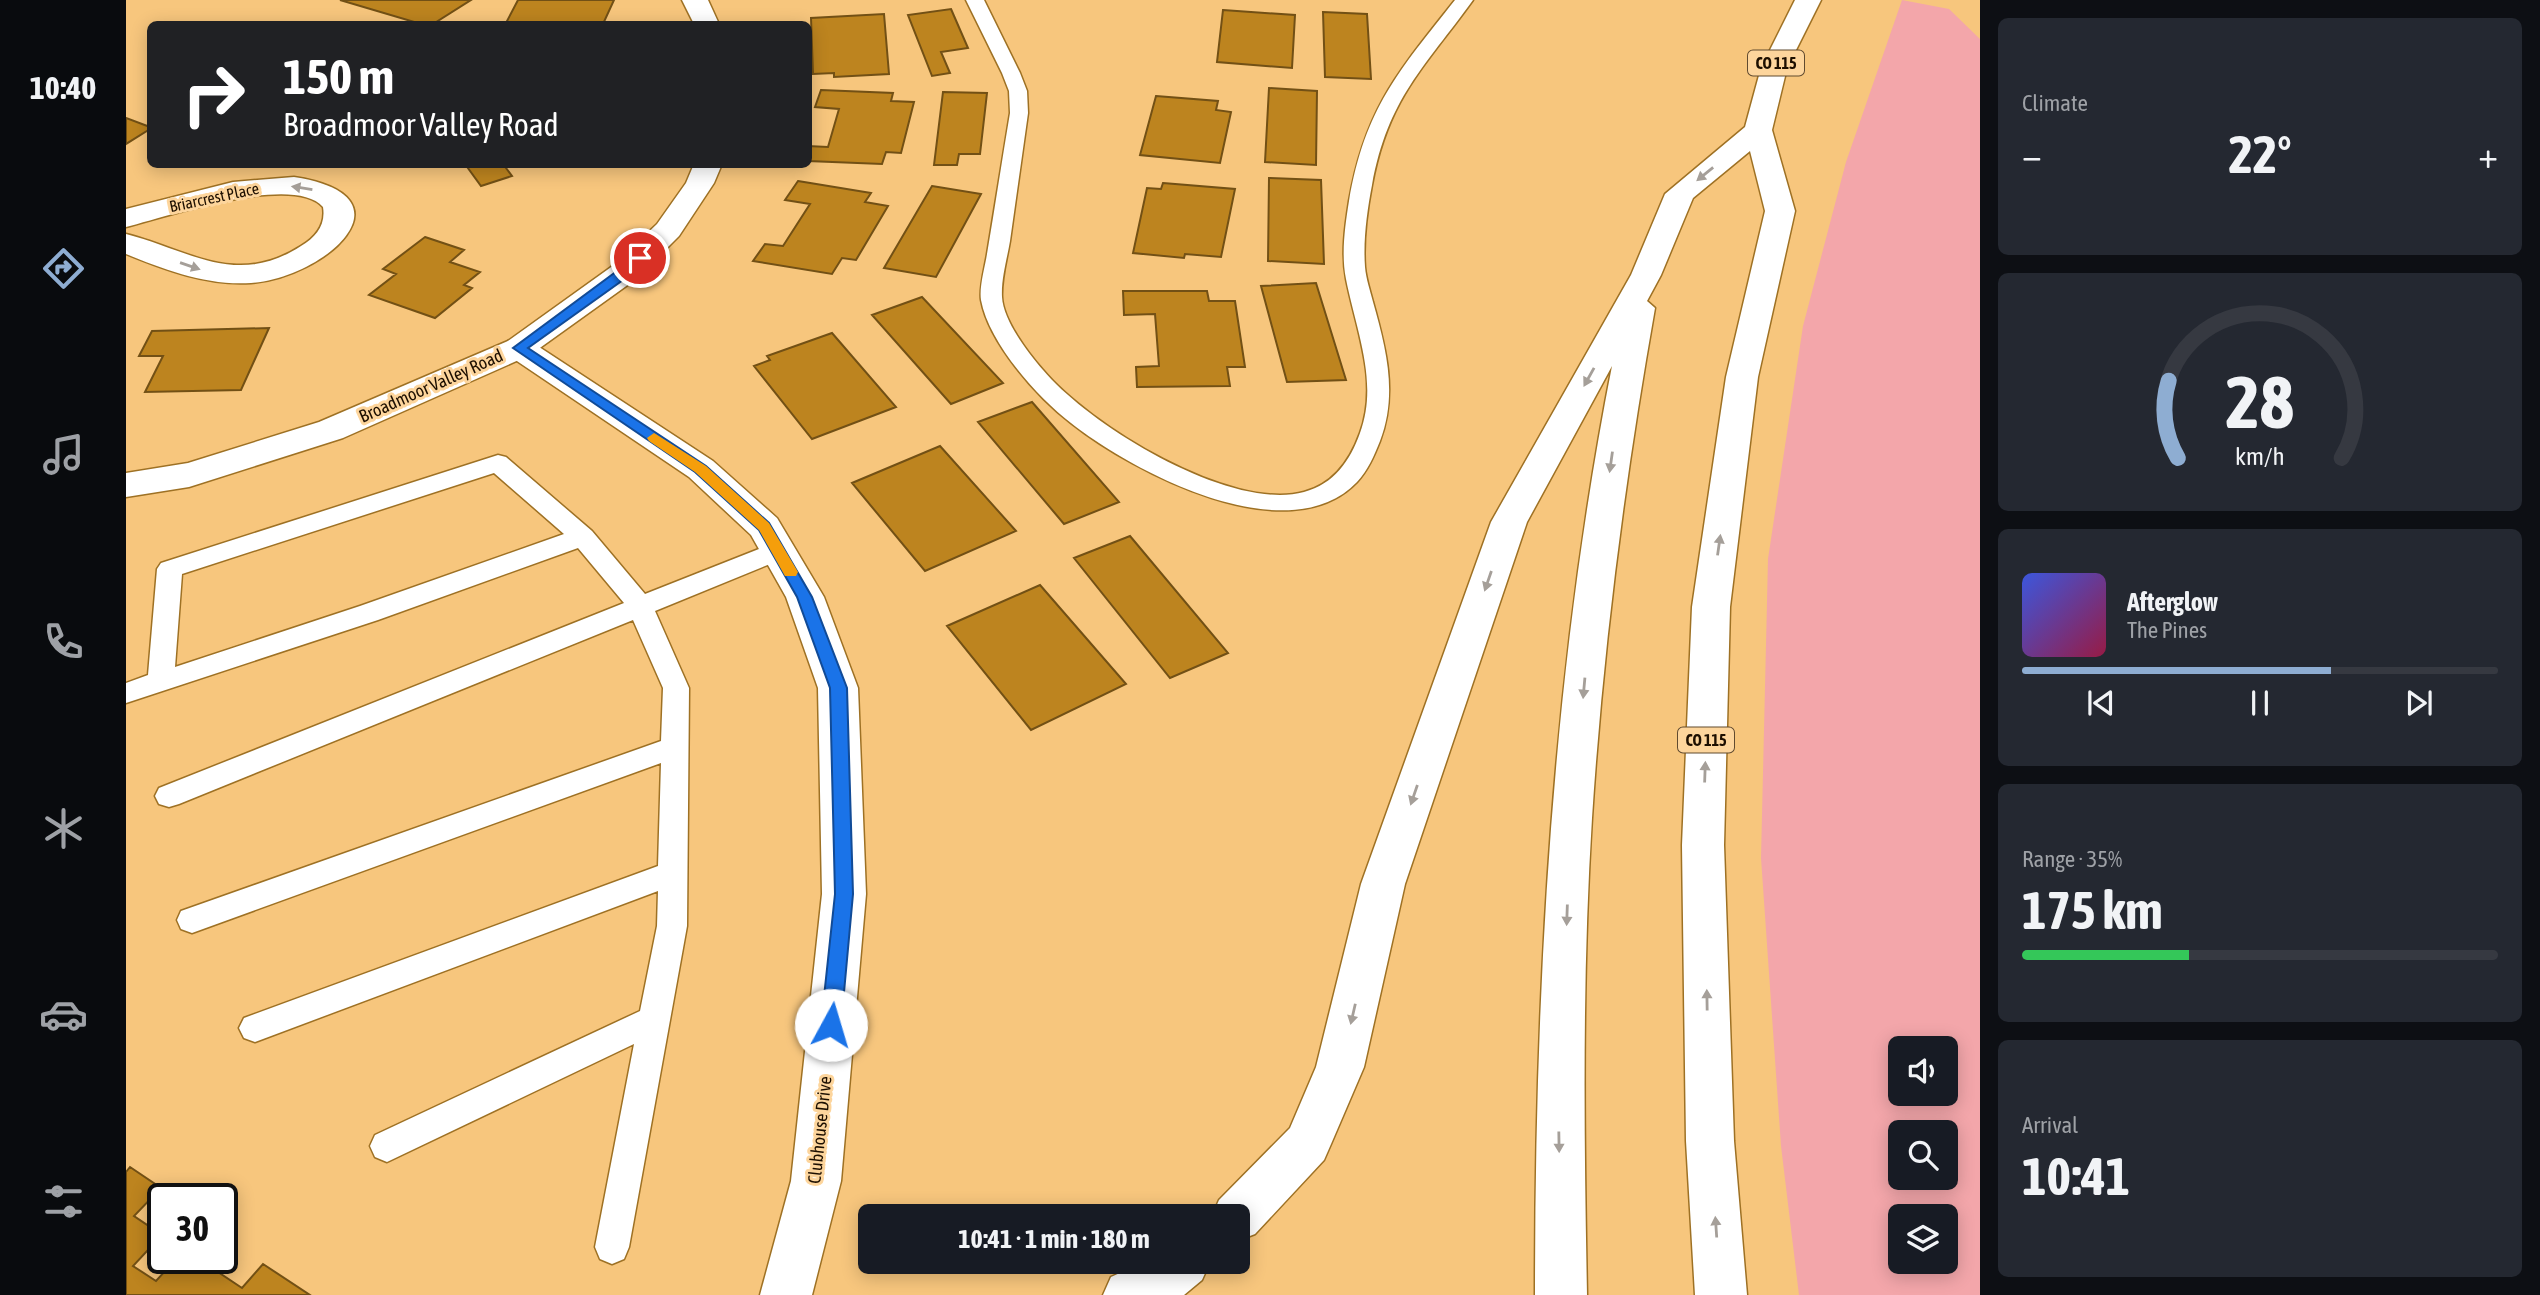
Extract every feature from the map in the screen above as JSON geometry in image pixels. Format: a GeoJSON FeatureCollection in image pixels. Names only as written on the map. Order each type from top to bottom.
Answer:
{"type":"FeatureCollection","features":[{"type":"Feature","properties":{"kind":"main road"},"geometry":{"type":"LineString","coordinates":[[695,0],[705,21]]}},
{"type":"Feature","properties":{"kind":"main road","name":"CO 115"},"geometry":{"type":"LineString","coordinates":[[1721,1295],[1710,1142],[1703,845],[1711,607],[1742,377],[1780,211],[1758,130],[1774,68],[1808,0]]}},
{"type":"Feature","properties":{"kind":"main road"},"geometry":{"type":"LineString","coordinates":[[1249,1204],[1307,1144],[1336,1078],[1383,884],[1509,522],[1646,275],[1680,194],[1758,130]]}},
{"type":"Feature","properties":{"kind":"main road","name":"Broadmoor Valley Road"},"geometry":{"type":"LineString","coordinates":[[126,485],[189,475],[331,430],[519,348],[625,272],[668,230],[700,183],[706,168]]}},
{"type":"Feature","properties":{"kind":"main road","name":"Briarcrest Place"},"geometry":{"type":"LineString","coordinates":[[126,218],[237,189],[274,185],[319,191],[333,199],[339,211],[338,226],[327,242],[309,256],[284,267],[257,274],[231,275],[204,271],[126,243]]}},
{"type":"Feature","properties":{"kind":"main road"},"geometry":{"type":"LineString","coordinates":[[1561,1295],[1559,1112],[1572,819],[1596,569],[1617,426],[1646,275]]}},
{"type":"Feature","properties":{"kind":"main road","name":"Clubhouse Drive"},"geometry":{"type":"LineString","coordinates":[[519,348],[701,469],[764,527],[805,597],[838,688],[844,894],[816,1181],[786,1295]]}},
{"type":"Feature","properties":{"kind":"main road"},"geometry":{"type":"LineString","coordinates":[[1129,1295],[1159,1283],[1170,1274]]}},
{"type":"Feature","properties":{"kind":"lane"},"geometry":{"type":"LineString","coordinates":[[975,0],[1018,92],[1019,113],[991,298],[998,323],[1017,353],[1062,404],[1115,445],[1155,465],[1222,491],[1283,504],[1313,499],[1337,488],[1363,456],[1379,415],[1380,382],[1355,268],[1361,185],[1384,110],[1404,77],[1464,0]]}},
{"type":"Feature","properties":{"kind":"lane"},"geometry":{"type":"LineString","coordinates":[[161,682],[170,569],[498,463],[583,537],[640,605],[676,688],[672,926],[611,1247]]}},
{"type":"Feature","properties":{"kind":"lane"},"geometry":{"type":"LineString","coordinates":[[126,693],[369,613],[583,537]]}},
{"type":"Feature","properties":{"kind":"lane"},"geometry":{"type":"LineString","coordinates":[[169,796],[779,551]]}},
{"type":"Feature","properties":{"kind":"lane"},"geometry":{"type":"LineString","coordinates":[[192,920],[675,747]]}},
{"type":"Feature","properties":{"kind":"lane"},"geometry":{"type":"LineString","coordinates":[[255,1028],[673,873]]}},
{"type":"Feature","properties":{"kind":"lane"},"geometry":{"type":"LineString","coordinates":[[387,1146],[654,1019]]}},
{"type":"Feature","properties":{"kind":"shaded area"},"geometry":{"type":"Polygon","coordinates":[[[1902,0],[1949,9],[1980,39],[1980,1295],[1799,1295],[1781,1146],[1761,858],[1768,559],[1803,326],[1846,162],[1902,0]]]}},
{"type":"Feature","properties":{"kind":"building"},"geometry":{"type":"Polygon","coordinates":[[[340,0],[471,0],[438,21],[411,21],[340,0]]]}},
{"type":"Feature","properties":{"kind":"building"},"geometry":{"type":"Polygon","coordinates":[[[518,0],[614,0],[604,21],[507,21],[518,0]]]}},
{"type":"Feature","properties":{"kind":"building"},"geometry":{"type":"Polygon","coordinates":[[[951,9],[968,48],[941,52],[950,73],[932,76],[908,15],[951,9]]]}},
{"type":"Feature","properties":{"kind":"building"},"geometry":{"type":"Polygon","coordinates":[[[1223,10],[1295,15],[1292,68],[1217,62],[1223,10]]]}},
{"type":"Feature","properties":{"kind":"building"},"geometry":{"type":"Polygon","coordinates":[[[1323,12],[1367,14],[1371,79],[1325,77],[1323,12]]]}},
{"type":"Feature","properties":{"kind":"building"},"geometry":{"type":"Polygon","coordinates":[[[884,14],[889,74],[834,77],[834,73],[813,74],[811,18],[884,14]]]}},
{"type":"Feature","properties":{"kind":"building"},"geometry":{"type":"Polygon","coordinates":[[[1269,88],[1317,91],[1316,165],[1265,162],[1269,88]]]}},
{"type":"Feature","properties":{"kind":"building"},"geometry":{"type":"Polygon","coordinates":[[[821,90],[893,93],[891,101],[914,102],[901,153],[886,152],[882,164],[812,161],[812,146],[828,147],[839,109],[815,107],[821,90]]]}},
{"type":"Feature","properties":{"kind":"building"},"geometry":{"type":"Polygon","coordinates":[[[943,92],[987,93],[980,154],[959,154],[957,165],[934,165],[943,92]]]}},
{"type":"Feature","properties":{"kind":"building"},"geometry":{"type":"Polygon","coordinates":[[[1156,96],[1218,101],[1216,110],[1231,112],[1220,163],[1140,155],[1156,96]]]}},
{"type":"Feature","properties":{"kind":"building"},"geometry":{"type":"Polygon","coordinates":[[[126,118],[147,126],[147,131],[126,144],[126,118]]]}},
{"type":"Feature","properties":{"kind":"building"},"geometry":{"type":"Polygon","coordinates":[[[468,168],[506,168],[512,176],[481,186],[468,168]]]}},
{"type":"Feature","properties":{"kind":"building"},"geometry":{"type":"Polygon","coordinates":[[[1269,178],[1321,180],[1324,264],[1268,261],[1269,178]]]}},
{"type":"Feature","properties":{"kind":"building"},"geometry":{"type":"Polygon","coordinates":[[[798,181],[871,193],[865,202],[888,206],[856,260],[842,258],[832,274],[753,261],[765,244],[783,246],[810,204],[785,200],[798,181]]]}},
{"type":"Feature","properties":{"kind":"building"},"geometry":{"type":"Polygon","coordinates":[[[1163,183],[1235,189],[1221,257],[1185,254],[1184,258],[1133,253],[1147,188],[1161,189],[1163,183]]]}},
{"type":"Feature","properties":{"kind":"building"},"geometry":{"type":"Polygon","coordinates":[[[932,186],[981,194],[936,277],[884,268],[932,186]]]}},
{"type":"Feature","properties":{"kind":"building"},"geometry":{"type":"Polygon","coordinates":[[[425,237],[464,250],[450,262],[480,272],[464,285],[472,288],[435,318],[369,295],[396,274],[383,269],[425,237]]]}},
{"type":"Feature","properties":{"kind":"building"},"geometry":{"type":"Polygon","coordinates":[[[1316,283],[1346,380],[1287,382],[1261,286],[1316,283]]]}},
{"type":"Feature","properties":{"kind":"building"},"geometry":{"type":"Polygon","coordinates":[[[1123,291],[1207,291],[1209,301],[1235,301],[1245,367],[1227,367],[1230,386],[1137,387],[1136,367],[1159,366],[1155,314],[1124,315],[1123,291]]]}},
{"type":"Feature","properties":{"kind":"building"},"geometry":{"type":"Polygon","coordinates":[[[922,297],[1003,383],[951,404],[872,315],[922,297]]]}},
{"type":"Feature","properties":{"kind":"building"},"geometry":{"type":"Polygon","coordinates":[[[269,328],[241,390],[145,392],[163,356],[139,356],[152,331],[269,328]]]}},
{"type":"Feature","properties":{"kind":"building"},"geometry":{"type":"Polygon","coordinates":[[[832,333],[896,407],[812,439],[754,366],[770,360],[767,356],[832,333]]]}},
{"type":"Feature","properties":{"kind":"building"},"geometry":{"type":"Polygon","coordinates":[[[1032,402],[1119,502],[1064,524],[978,422],[1032,402]]]}},
{"type":"Feature","properties":{"kind":"building"},"geometry":{"type":"Polygon","coordinates":[[[940,446],[1016,531],[925,571],[852,483],[940,446]]]}},
{"type":"Feature","properties":{"kind":"building"},"geometry":{"type":"Polygon","coordinates":[[[1130,536],[1228,653],[1170,678],[1074,558],[1130,536]]]}},
{"type":"Feature","properties":{"kind":"building"},"geometry":{"type":"Polygon","coordinates":[[[1040,585],[1126,684],[1031,730],[947,626],[1040,585]]]}},
{"type":"Feature","properties":{"kind":"building"},"geometry":{"type":"Polygon","coordinates":[[[130,1167],[154,1183],[147,1183],[147,1203],[134,1216],[147,1225],[147,1251],[133,1266],[156,1281],[162,1274],[221,1274],[242,1288],[263,1264],[310,1295],[126,1295],[126,1172],[130,1167]]]}},
{"type":"Feature","properties":{"kind":"slow traffic"},"geometry":{"type":"LineString","coordinates":[[654,438],[701,469],[764,527],[790,572]]}},
{"type":"Feature","properties":{"kind":"route"},"geometry":{"type":"LineString","coordinates":[[640,258],[625,272],[519,348],[701,469],[764,527],[805,597],[838,688],[844,894],[831,1025]]}}]}
